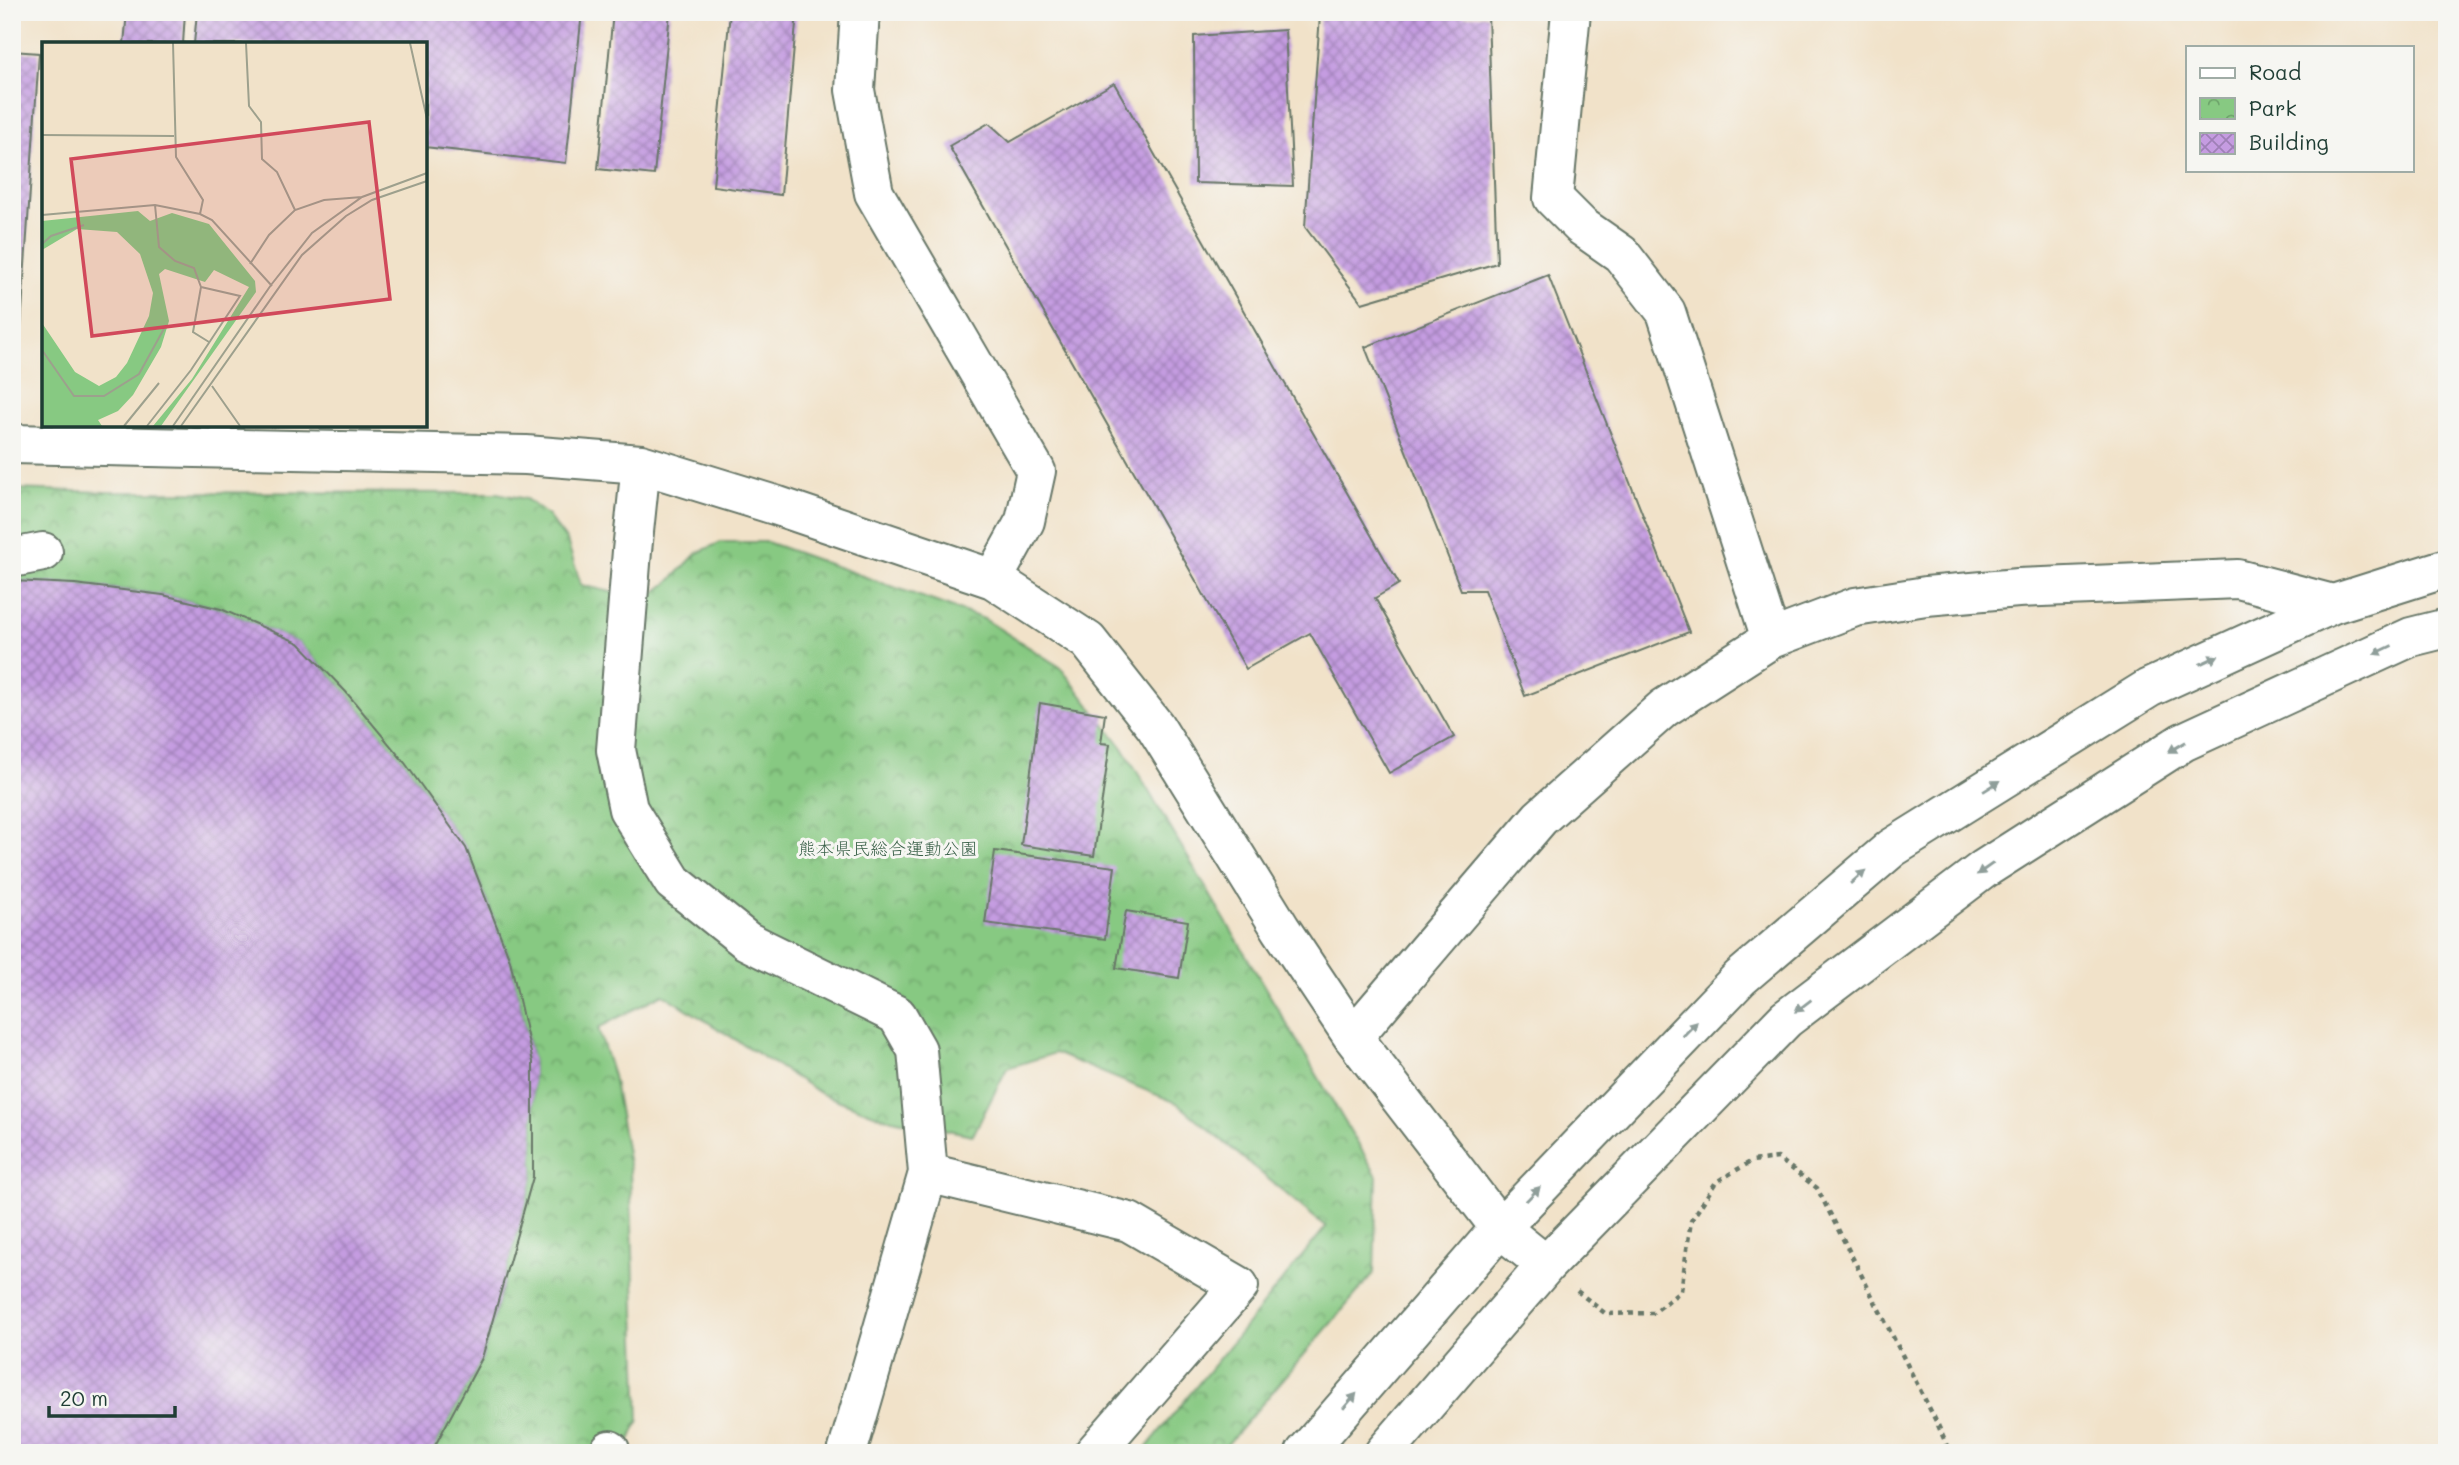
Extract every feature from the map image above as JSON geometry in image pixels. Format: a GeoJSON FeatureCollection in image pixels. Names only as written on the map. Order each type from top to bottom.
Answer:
{"type":"FeatureCollection","features":[{"type":"Feature","properties":{"kind":"street"},"geometry":{"type":"LineString","coordinates":[[860,12],[855,90],[874,193],[1036,471],[1025,521],[993,579]]}},
{"type":"Feature","properties":{"kind":"street"},"geometry":{"type":"LineString","coordinates":[[1571,12],[1553,198],[1581,226],[1621,254],[1666,312],[1771,639]]}},
{"type":"Feature","properties":{"kind":"street"},"geometry":{"type":"LineString","coordinates":[[12,444],[526,455],[641,464],[778,506],[993,579],[1088,641],[1146,716],[1353,1037],[1500,1228],[1546,1265]]}},
{"type":"Feature","properties":{"kind":"street"},"geometry":{"type":"LineString","coordinates":[[641,464],[616,750],[628,809],[673,882],[747,941],[897,1016],[917,1050],[928,1173],[847,1453]]}},
{"type":"Feature","properties":{"kind":"street"},"geometry":{"type":"LineString","coordinates":[[1305,1453],[1500,1228],[1740,978],[1892,848],[2149,688],[2333,604],[2447,568]]}},
{"type":"Feature","properties":{"kind":"street"},"geometry":{"type":"LineString","coordinates":[[1353,1037],[1540,818],[1664,708],[1771,639],[1855,607],[1926,596],[2018,588],[2238,579],[2333,604]]}},
{"type":"Feature","properties":{"kind":"street"},"geometry":{"type":"LineString","coordinates":[[1384,1453],[1546,1265],[1786,1019],[1984,869],[2183,742],[2411,637],[2447,628]]}},
{"type":"Feature","properties":{"kind":"street"},"geometry":{"type":"LineString","coordinates":[[928,1173],[1129,1222],[1239,1286],[1094,1453]]}},
{"type":"Feature","properties":{"kind":"path"},"geometry":{"type":"LineString","coordinates":[[1546,1265],[1605,1314],[1653,1313],[1681,1291],[1691,1222],[1716,1182],[1752,1161],[1778,1158],[1817,1188],[1950,1453]]}},
{"type":"Feature","properties":{"kind":"green space","name":"熊本県民総合運動公園"},"geometry":{"type":"Polygon","coordinates":[[[12,489],[105,492],[497,493],[526,499],[547,515],[567,541],[581,585],[645,600],[670,581],[697,553],[721,542],[767,542],[984,619],[1060,667],[1123,748],[1377,1176],[1374,1273],[1220,1453],[1142,1453],[1326,1227],[1177,1103],[1055,1053],[1007,1068],[973,1135],[882,1117],[822,1094],[663,994],[598,1028],[613,1076],[630,1170],[639,1420],[624,1453],[431,1453],[482,1358],[533,1177],[533,1062],[510,960],[466,848],[405,763],[346,692],[299,643],[221,609],[163,595],[75,584],[12,581],[12,489]]]}},
{"type":"Feature","properties":{"kind":"building"},"geometry":{"type":"Polygon","coordinates":[[[127,12],[185,12],[183,42],[124,42],[127,12]]]}},
{"type":"Feature","properties":{"kind":"building"},"geometry":{"type":"Polygon","coordinates":[[[197,12],[582,12],[566,163],[427,147],[427,42],[194,42],[197,12]]]}},
{"type":"Feature","properties":{"kind":"building"},"geometry":{"type":"Polygon","coordinates":[[[613,12],[670,12],[654,175],[598,169],[613,12]]]}},
{"type":"Feature","properties":{"kind":"building"},"geometry":{"type":"Polygon","coordinates":[[[730,12],[797,12],[781,195],[713,186],[730,12]]]}},
{"type":"Feature","properties":{"kind":"building"},"geometry":{"type":"Polygon","coordinates":[[[1312,12],[1458,12],[1465,16],[1488,15],[1497,263],[1362,303],[1305,227],[1320,15],[1312,12]]]}},
{"type":"Feature","properties":{"kind":"building"},"geometry":{"type":"Polygon","coordinates":[[[1285,30],[1293,186],[1195,183],[1194,36],[1285,30]]]}},
{"type":"Feature","properties":{"kind":"building"},"geometry":{"type":"Polygon","coordinates":[[[12,51],[39,53],[18,372],[12,371],[12,51]]]}},
{"type":"Feature","properties":{"kind":"building"},"geometry":{"type":"Polygon","coordinates":[[[1114,83],[1399,584],[1375,598],[1454,737],[1389,773],[1310,633],[1246,669],[949,146],[989,123],[1010,142],[1114,83]]]}},
{"type":"Feature","properties":{"kind":"building"},"geometry":{"type":"Polygon","coordinates":[[[1548,275],[1689,632],[1525,696],[1484,590],[1461,590],[1365,347],[1548,275]]]}},
{"type":"Feature","properties":{"kind":"building"},"geometry":{"type":"Polygon","coordinates":[[[12,581],[75,584],[163,595],[221,609],[299,643],[346,692],[405,763],[466,848],[510,960],[533,1062],[533,1177],[482,1358],[431,1453],[12,1453],[12,581]]]}},
{"type":"Feature","properties":{"kind":"building"},"geometry":{"type":"Polygon","coordinates":[[[1040,703],[1105,714],[1101,743],[1110,744],[1094,856],[1021,845],[1040,703]]]}},
{"type":"Feature","properties":{"kind":"building"},"geometry":{"type":"Polygon","coordinates":[[[995,851],[1115,867],[1105,939],[985,923],[995,851]]]}},
{"type":"Feature","properties":{"kind":"building"},"geometry":{"type":"Polygon","coordinates":[[[1126,911],[1188,921],[1179,978],[1116,968],[1126,911]]]}}]}
